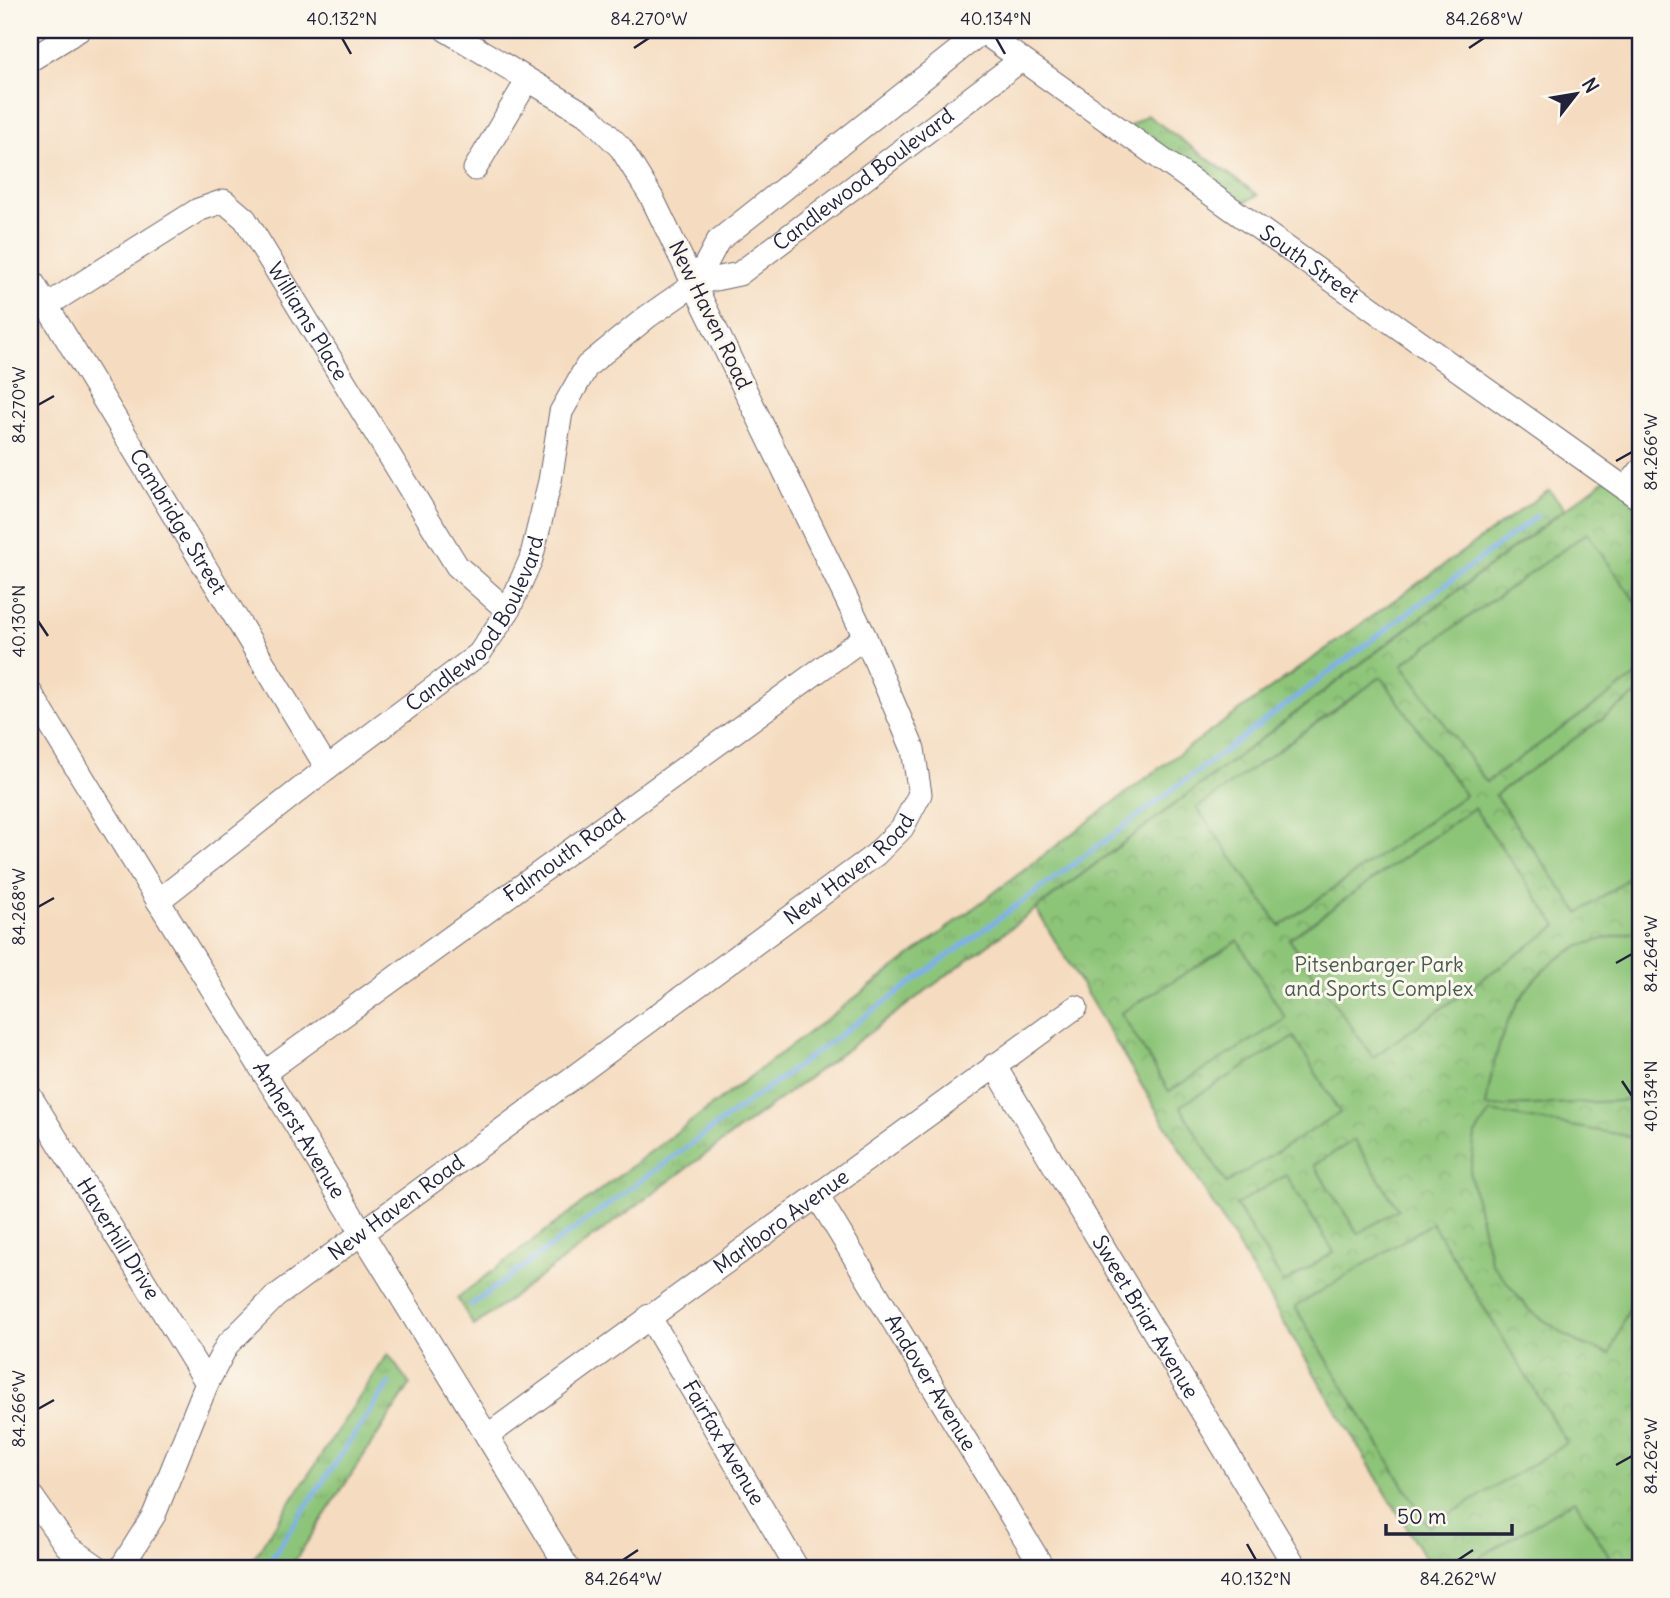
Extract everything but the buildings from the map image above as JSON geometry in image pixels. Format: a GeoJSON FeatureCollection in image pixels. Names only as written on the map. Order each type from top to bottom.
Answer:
{"type":"FeatureCollection","features":[{"type":"Feature","properties":{"kind":"street"},"geometry":{"type":"LineString","coordinates":[[30,60],[79,30]]}},
{"type":"Feature","properties":{"kind":"street","name":"New Haven Road"},"geometry":{"type":"LineString","coordinates":[[121,1568],[154,1515],[207,1383],[227,1345],[275,1297],[875,855],[902,828],[920,794],[914,749],[864,637],[695,283],[652,198],[621,148],[590,117],[446,30]]}},
{"type":"Feature","properties":{"kind":"street","name":"South Street"},"geometry":{"type":"LineString","coordinates":[[981,31],[1633,494]]}},
{"type":"Feature","properties":{"kind":"street","name":"Candlewood Boulevard"},"geometry":{"type":"LineString","coordinates":[[695,283],[718,241],[981,31]]}},
{"type":"Feature","properties":{"kind":"street","name":"Candlewood Boulevard"},"geometry":{"type":"LineString","coordinates":[[158,901],[327,768],[479,654],[508,611],[531,559],[550,481],[561,412],[587,366],[647,317],[695,283],[739,274],[1021,60]]}},
{"type":"Feature","properties":{"kind":"street"},"geometry":{"type":"LineString","coordinates":[[475,169],[527,81]]}},
{"type":"Feature","properties":{"kind":"street","name":"Williams Place"},"geometry":{"type":"LineString","coordinates":[[46,306],[198,210],[224,201],[245,219],[457,566],[508,611]]}},
{"type":"Feature","properties":{"kind":"street","name":"Cambridge Street"},"geometry":{"type":"LineString","coordinates":[[30,278],[327,768]]}},
{"type":"Feature","properties":{"kind":"street"},"geometry":{"type":"LineString","coordinates":[[1633,494],[1640,471]]}},
{"type":"Feature","properties":{"kind":"street","name":"Falmouth Road"},"geometry":{"type":"LineString","coordinates":[[264,1073],[864,637]]}},
{"type":"Feature","properties":{"kind":"street","name":"Amherst Avenue"},"geometry":{"type":"LineString","coordinates":[[30,692],[568,1568]]}},
{"type":"Feature","properties":{"kind":"street","name":"Marlboro Avenue"},"geometry":{"type":"LineString","coordinates":[[487,1436],[1076,1007]]}},
{"type":"Feature","properties":{"kind":"street","name":"Sweet Briar Avenue"},"geometry":{"type":"LineString","coordinates":[[994,1065],[1296,1568]]}},
{"type":"Feature","properties":{"kind":"street","name":"Haverhill Drive"},"geometry":{"type":"LineString","coordinates":[[30,1096],[207,1383]]}},
{"type":"Feature","properties":{"kind":"street","name":"Andover Avenue"},"geometry":{"type":"LineString","coordinates":[[818,1197],[1043,1568]]}},
{"type":"Feature","properties":{"kind":"street","name":"Fairfax Avenue"},"geometry":{"type":"LineString","coordinates":[[649,1316],[797,1568]]}},
{"type":"Feature","properties":{"kind":"street"},"geometry":{"type":"LineString","coordinates":[[30,1494],[66,1545],[99,1568]]}},
{"type":"Feature","properties":{"kind":"green space"},"geometry":{"type":"Polygon","coordinates":[[[1147,115],[1258,195],[1232,209],[1122,131],[1147,115]]]}},
{"type":"Feature","properties":{"kind":"green space","name":"Pitsenbarger Park and Sports Complex"},"geometry":{"type":"Polygon","coordinates":[[[1608,477],[1640,499],[1640,1568],[1431,1568],[1036,909],[1608,477]]]}},
{"type":"Feature","properties":{"kind":"green space"},"geometry":{"type":"Polygon","coordinates":[[[1549,490],[1565,509],[1036,909],[474,1326],[457,1298],[1162,766],[1549,490]]]}},
{"type":"Feature","properties":{"kind":"green space"},"geometry":{"type":"Polygon","coordinates":[[[1587,533],[1640,608],[1640,673],[1486,782],[1402,664],[1587,533]]]}},
{"type":"Feature","properties":{"kind":"green space"},"geometry":{"type":"Polygon","coordinates":[[[1381,677],[1465,795],[1280,926],[1197,808],[1381,677]]]}},
{"type":"Feature","properties":{"kind":"green space"},"geometry":{"type":"Polygon","coordinates":[[[1640,692],[1640,870],[1579,913],[1495,795],[1640,692]]]}},
{"type":"Feature","properties":{"kind":"green space"},"geometry":{"type":"Polygon","coordinates":[[[1474,808],[1557,926],[1373,1057],[1289,939],[1474,808]]]}},
{"type":"Feature","properties":{"kind":"green space"},"geometry":{"type":"Polygon","coordinates":[[[1640,930],[1640,1100],[1486,1107],[1495,1061],[1510,1016],[1536,978],[1553,962],[1574,949],[1640,930]]]}},
{"type":"Feature","properties":{"kind":"green space"},"geometry":{"type":"Polygon","coordinates":[[[1238,941],[1286,1019],[1169,1091],[1121,1013],[1238,941]]]}},
{"type":"Feature","properties":{"kind":"green space"},"geometry":{"type":"Polygon","coordinates":[[[1294,1037],[1340,1113],[1226,1183],[1180,1106],[1294,1037]]]}},
{"type":"Feature","properties":{"kind":"green space"},"geometry":{"type":"Polygon","coordinates":[[[1490,1112],[1640,1138],[1640,1282],[1610,1354],[1575,1341],[1529,1310],[1491,1262],[1470,1174],[1475,1135],[1490,1112]]]}},
{"type":"Feature","properties":{"kind":"green space"},"geometry":{"type":"Polygon","coordinates":[[[1354,1140],[1398,1209],[1358,1234],[1314,1165],[1354,1140]]]}},
{"type":"Feature","properties":{"kind":"green space"},"geometry":{"type":"Polygon","coordinates":[[[1286,1175],[1334,1252],[1284,1283],[1236,1205],[1286,1175]]]}},
{"type":"Feature","properties":{"kind":"green space"},"geometry":{"type":"Polygon","coordinates":[[[1432,1223],[1567,1443],[1429,1527],[1295,1307],[1432,1223]]]}},
{"type":"Feature","properties":{"kind":"green space"},"geometry":{"type":"Polygon","coordinates":[[[388,1354],[410,1385],[290,1568],[247,1568],[388,1354]]]}},
{"type":"Feature","properties":{"kind":"green space"},"geometry":{"type":"Polygon","coordinates":[[[1575,1500],[1616,1568],[1487,1568],[1480,1557],[1575,1500]]]}},
{"type":"Feature","properties":{"kind":"waterway"},"geometry":{"type":"LineString","coordinates":[[471,1305],[1094,849],[1537,516]]}},
{"type":"Feature","properties":{"kind":"waterway"},"geometry":{"type":"LineString","coordinates":[[265,1568],[389,1383]]}}]}
